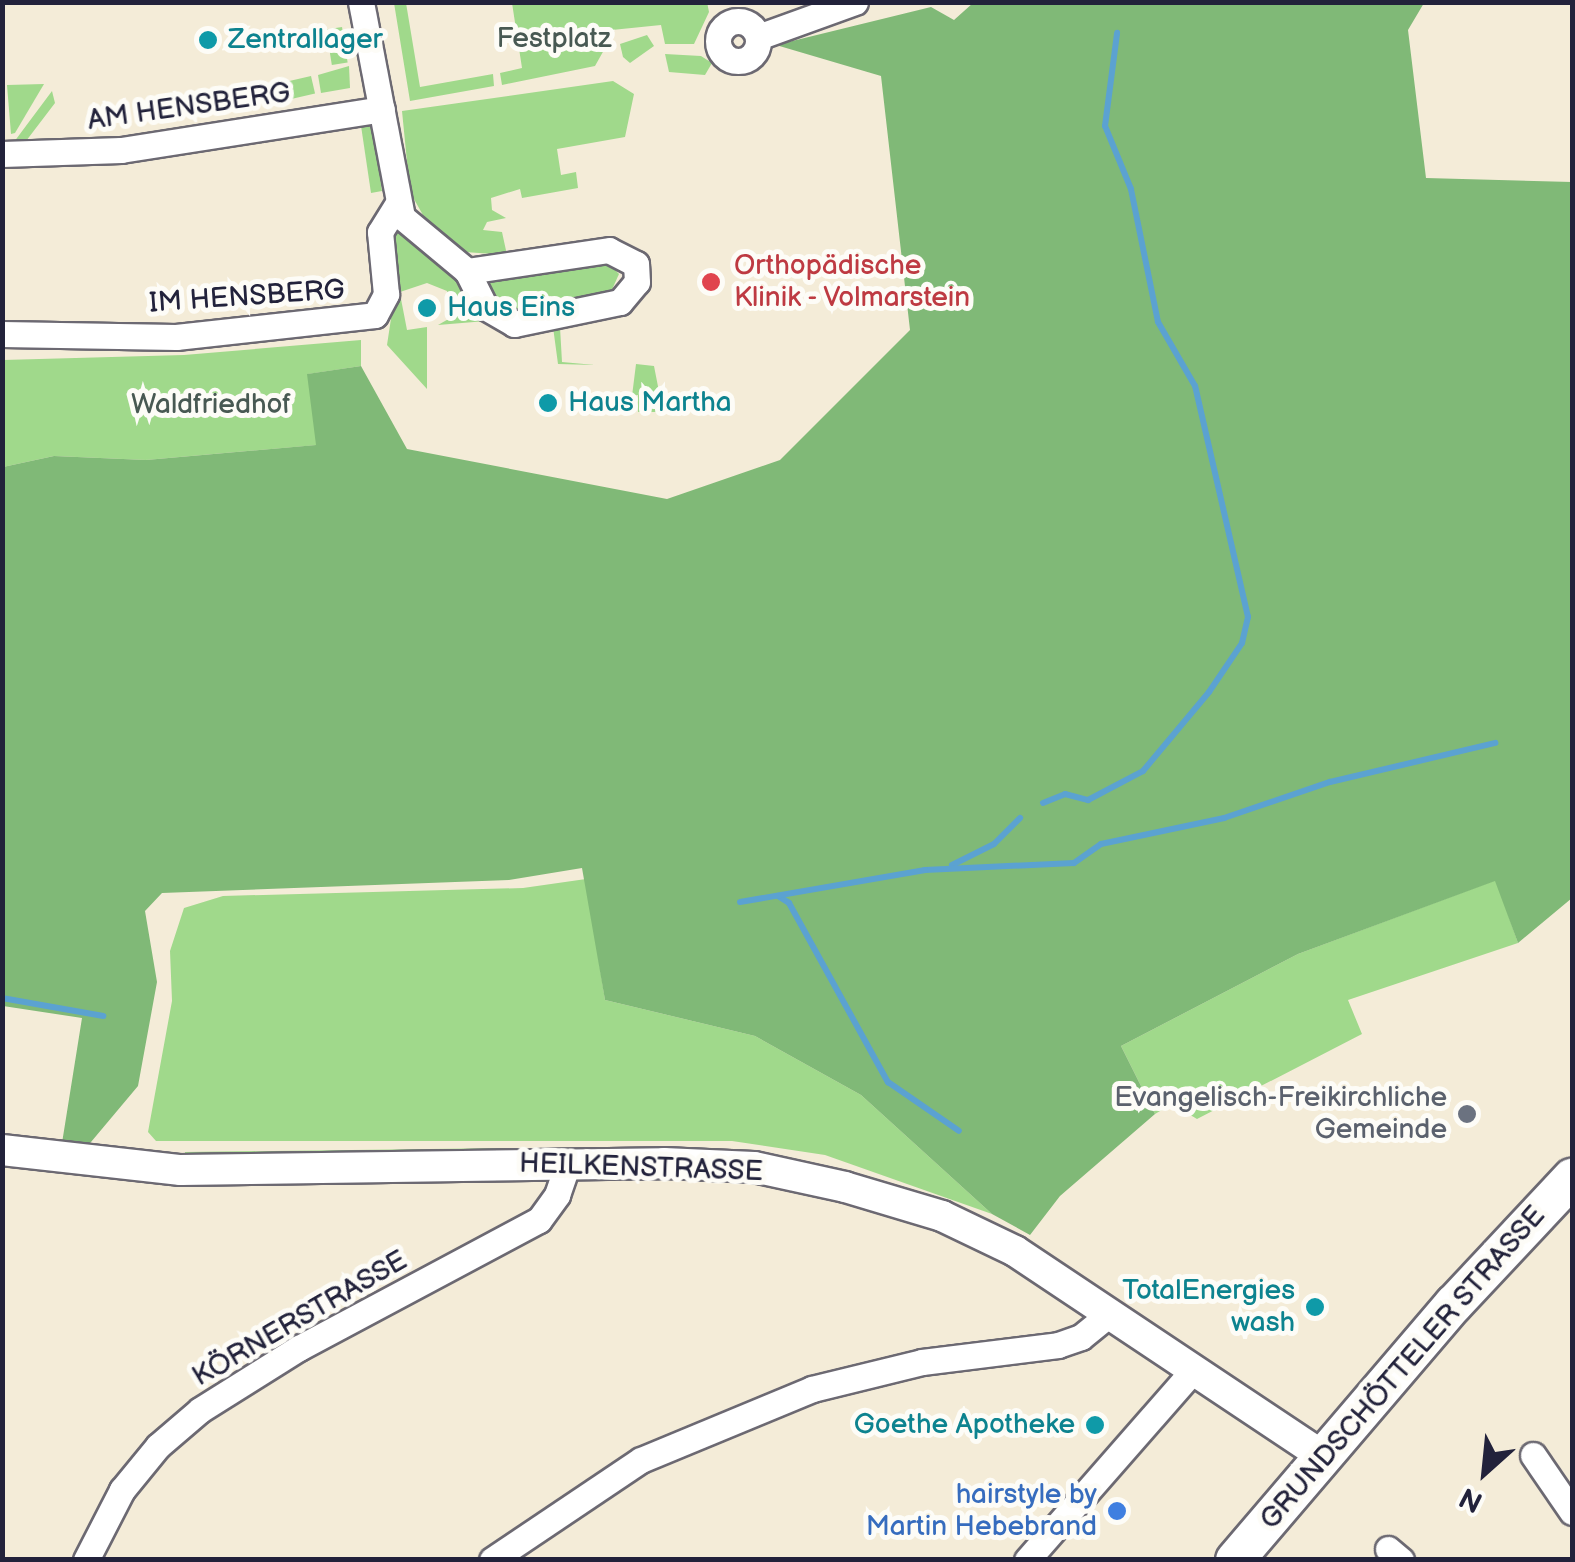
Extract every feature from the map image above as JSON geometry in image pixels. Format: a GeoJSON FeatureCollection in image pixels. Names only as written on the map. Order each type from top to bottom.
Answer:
{"type":"FeatureCollection","features":[{"type":"Feature","properties":{"kind":"main road","name":"GRUNDSCHÖTTELER STRASSE"},"geometry":{"type":"LineString","coordinates":[[1235,1560],[1572,1178]]}},
{"type":"Feature","properties":{"kind":"street"},"geometry":{"type":"LineString","coordinates":[[361,2],[398,203],[413,230],[467,271],[485,307],[514,324],[620,302],[637,282],[636,264],[608,250],[467,271]]}},
{"type":"Feature","properties":{"kind":"street"},"geometry":{"type":"LineString","coordinates":[[758,37],[855,2]]}},
{"type":"Feature","properties":{"kind":"street","name":"AM HENSBERG"},"geometry":{"type":"LineString","coordinates":[[2,154],[121,150],[382,109]]}},
{"type":"Feature","properties":{"kind":"street","name":"IM HENSBERG"},"geometry":{"type":"LineString","coordinates":[[2,334],[176,337],[375,315],[386,294],[380,232],[398,203]]}},
{"type":"Feature","properties":{"kind":"street","name":"HEILKENSTRASSE"},"geometry":{"type":"LineString","coordinates":[[2,1150],[181,1170],[568,1163],[754,1167],[845,1188],[956,1223],[1045,1268],[1324,1456]]}},
{"type":"Feature","properties":{"kind":"street","name":"KÖRNERSTRASSE"},"geometry":{"type":"LineString","coordinates":[[86,1560],[122,1490],[158,1446],[200,1410],[299,1348],[539,1220],[557,1196],[568,1163]]}},
{"type":"Feature","properties":{"kind":"street"},"geometry":{"type":"LineString","coordinates":[[492,1560],[641,1460],[812,1388],[922,1362],[1058,1345],[1081,1337],[1110,1314]]}},
{"type":"Feature","properties":{"kind":"street"},"geometry":{"type":"LineString","coordinates":[[1027,1560],[1194,1369]]}},
{"type":"Feature","properties":{"kind":"street"},"geometry":{"type":"LineString","coordinates":[[1533,1455],[1572,1512]]}},
{"type":"Feature","properties":{"kind":"green space","name":"Festplatz"},"geometry":{"type":"Polygon","coordinates":[[[707,2],[709,12],[694,44],[665,44],[661,25],[602,31],[604,50],[595,66],[502,85],[500,73],[522,68],[512,3],[707,2]]]}},
{"type":"Feature","properties":{"kind":"green space"},"geometry":{"type":"Polygon","coordinates":[[[394,3],[406,3],[420,87],[493,74],[494,86],[410,101],[394,3]]]}},
{"type":"Feature","properties":{"kind":"green space"},"geometry":{"type":"Polygon","coordinates":[[[973,3],[1424,3],[1408,30],[1426,178],[1572,182],[1572,898],[1518,943],[1495,881],[1298,954],[1121,1046],[1155,1114],[1060,1196],[1030,1235],[992,1214],[861,1095],[755,1036],[605,1000],[582,868],[509,880],[162,893],[145,911],[157,982],[138,1086],[82,1149],[62,1143],[82,1018],[3,1006],[3,467],[54,456],[146,460],[316,445],[307,374],[361,366],[407,449],[667,499],[780,460],[910,330],[881,76],[776,45],[931,7],[954,20],[973,3]]]}},
{"type":"Feature","properties":{"kind":"green space"},"geometry":{"type":"Polygon","coordinates":[[[342,27],[348,63],[332,65],[326,30],[342,27]]]}},
{"type":"Feature","properties":{"kind":"green space"},"geometry":{"type":"Polygon","coordinates":[[[647,35],[654,46],[630,63],[623,57],[620,44],[647,35]]]}},
{"type":"Feature","properties":{"kind":"green space"},"geometry":{"type":"Polygon","coordinates":[[[665,54],[701,56],[712,63],[705,75],[669,72],[665,54]]]}},
{"type":"Feature","properties":{"kind":"green space"},"geometry":{"type":"Polygon","coordinates":[[[349,66],[350,88],[321,93],[318,75],[349,66]]]}},
{"type":"Feature","properties":{"kind":"green space"},"geometry":{"type":"Polygon","coordinates":[[[311,76],[315,94],[276,103],[272,85],[311,76]]]}},
{"type":"Feature","properties":{"kind":"green space"},"geometry":{"type":"Polygon","coordinates":[[[613,81],[634,94],[625,137],[557,149],[561,175],[576,172],[578,188],[522,198],[520,189],[491,198],[492,210],[506,218],[487,222],[483,230],[502,232],[507,255],[465,252],[428,224],[410,192],[402,111],[613,81]]]}},
{"type":"Feature","properties":{"kind":"green space"},"geometry":{"type":"Polygon","coordinates":[[[44,84],[15,133],[11,134],[7,85],[44,84]]]}},
{"type":"Feature","properties":{"kind":"green space"},"geometry":{"type":"Polygon","coordinates":[[[52,91],[55,103],[23,145],[3,148],[2,132],[3,144],[11,146],[52,91]]]}},
{"type":"Feature","properties":{"kind":"green space"},"geometry":{"type":"Polygon","coordinates":[[[360,119],[373,123],[382,191],[371,193],[360,119]]]}},
{"type":"Feature","properties":{"kind":"green space"},"geometry":{"type":"Polygon","coordinates":[[[392,225],[462,276],[486,321],[438,325],[452,317],[447,291],[427,283],[394,294],[392,225]]]}},
{"type":"Feature","properties":{"kind":"green space"},"geometry":{"type":"Polygon","coordinates":[[[607,261],[619,274],[610,294],[517,313],[495,301],[484,280],[607,261]]]}},
{"type":"Feature","properties":{"kind":"green space"},"geometry":{"type":"Polygon","coordinates":[[[394,299],[401,299],[407,330],[427,327],[427,389],[387,345],[394,299]]]}},
{"type":"Feature","properties":{"kind":"green space"},"geometry":{"type":"Polygon","coordinates":[[[553,327],[560,327],[562,362],[595,365],[558,364],[553,327]]]}},
{"type":"Feature","properties":{"kind":"green space","name":"Waldfriedhof"},"geometry":{"type":"Polygon","coordinates":[[[361,340],[361,366],[308,374],[317,445],[146,460],[54,456],[3,467],[3,360],[184,355],[361,340]]]}},
{"type":"Feature","properties":{"kind":"green space"},"geometry":{"type":"Polygon","coordinates":[[[636,364],[654,366],[663,412],[638,412],[638,395],[632,396],[636,364]]]}},
{"type":"Feature","properties":{"kind":"green space"},"geometry":{"type":"Polygon","coordinates":[[[586,879],[605,1000],[755,1036],[861,1095],[992,1214],[825,1155],[732,1141],[156,1141],[148,1132],[172,1001],[170,951],[184,908],[223,896],[523,888],[586,879]]]}},
{"type":"Feature","properties":{"kind":"green space"},"geometry":{"type":"Polygon","coordinates":[[[1496,880],[1518,943],[1348,1000],[1362,1034],[1197,1119],[1172,1104],[1155,1114],[1121,1046],[1298,954],[1496,880]]]}},
{"type":"Feature","properties":{"kind":"green space"},"geometry":{"type":"Polygon","coordinates":[[[507,1148],[508,1155],[185,1158],[185,1152],[507,1148]]]}},
{"type":"Feature","properties":{"kind":"waterway"},"geometry":{"type":"LineString","coordinates":[[1115,2],[1122,2]]}},
{"type":"Feature","properties":{"kind":"waterway"},"geometry":{"type":"LineString","coordinates":[[1043,803],[1065,794],[1088,800],[1143,771],[1209,692],[1242,643],[1248,617],[1195,386],[1158,322],[1131,189],[1105,126],[1117,33]]}},
{"type":"Feature","properties":{"kind":"waterway"},"geometry":{"type":"LineString","coordinates":[[925,870],[1074,863],[1101,844],[1224,818],[1330,782],[1495,743]]}},
{"type":"Feature","properties":{"kind":"waterway"},"geometry":{"type":"LineString","coordinates":[[952,865],[994,844],[1020,818]]}},
{"type":"Feature","properties":{"kind":"waterway"},"geometry":{"type":"LineString","coordinates":[[740,902],[925,870]]}},
{"type":"Feature","properties":{"kind":"waterway"},"geometry":{"type":"LineString","coordinates":[[778,896],[789,903],[888,1082],[959,1131]]}},
{"type":"Feature","properties":{"kind":"waterway"},"geometry":{"type":"LineString","coordinates":[[2,998],[103,1016]]}},
{"type":"Feature","properties":{"kind":"place","name":"Zentrallager"},"geometry":{"type":"Point","coordinates":[208,40]}},
{"type":"Feature","properties":{"kind":"place","name":"Orthopädische Klinik - Volmarstein"},"geometry":{"type":"Point","coordinates":[711,282]}},
{"type":"Feature","properties":{"kind":"place","name":"Haus Eins"},"geometry":{"type":"Point","coordinates":[427,308]}},
{"type":"Feature","properties":{"kind":"place","name":"Haus Martha"},"geometry":{"type":"Point","coordinates":[548,403]}},
{"type":"Feature","properties":{"kind":"place","name":"Evangelisch-Freikirchliche Gemeinde"},"geometry":{"type":"Point","coordinates":[1467,1114]}},
{"type":"Feature","properties":{"kind":"place","name":"TotalEnergies wash"},"geometry":{"type":"Point","coordinates":[1315,1307]}},
{"type":"Feature","properties":{"kind":"place","name":"Goethe Apotheke"},"geometry":{"type":"Point","coordinates":[1095,1425]}},
{"type":"Feature","properties":{"kind":"place","name":"hairstyle by Martin Hebebrand"},"geometry":{"type":"Point","coordinates":[1117,1511]}}]}
